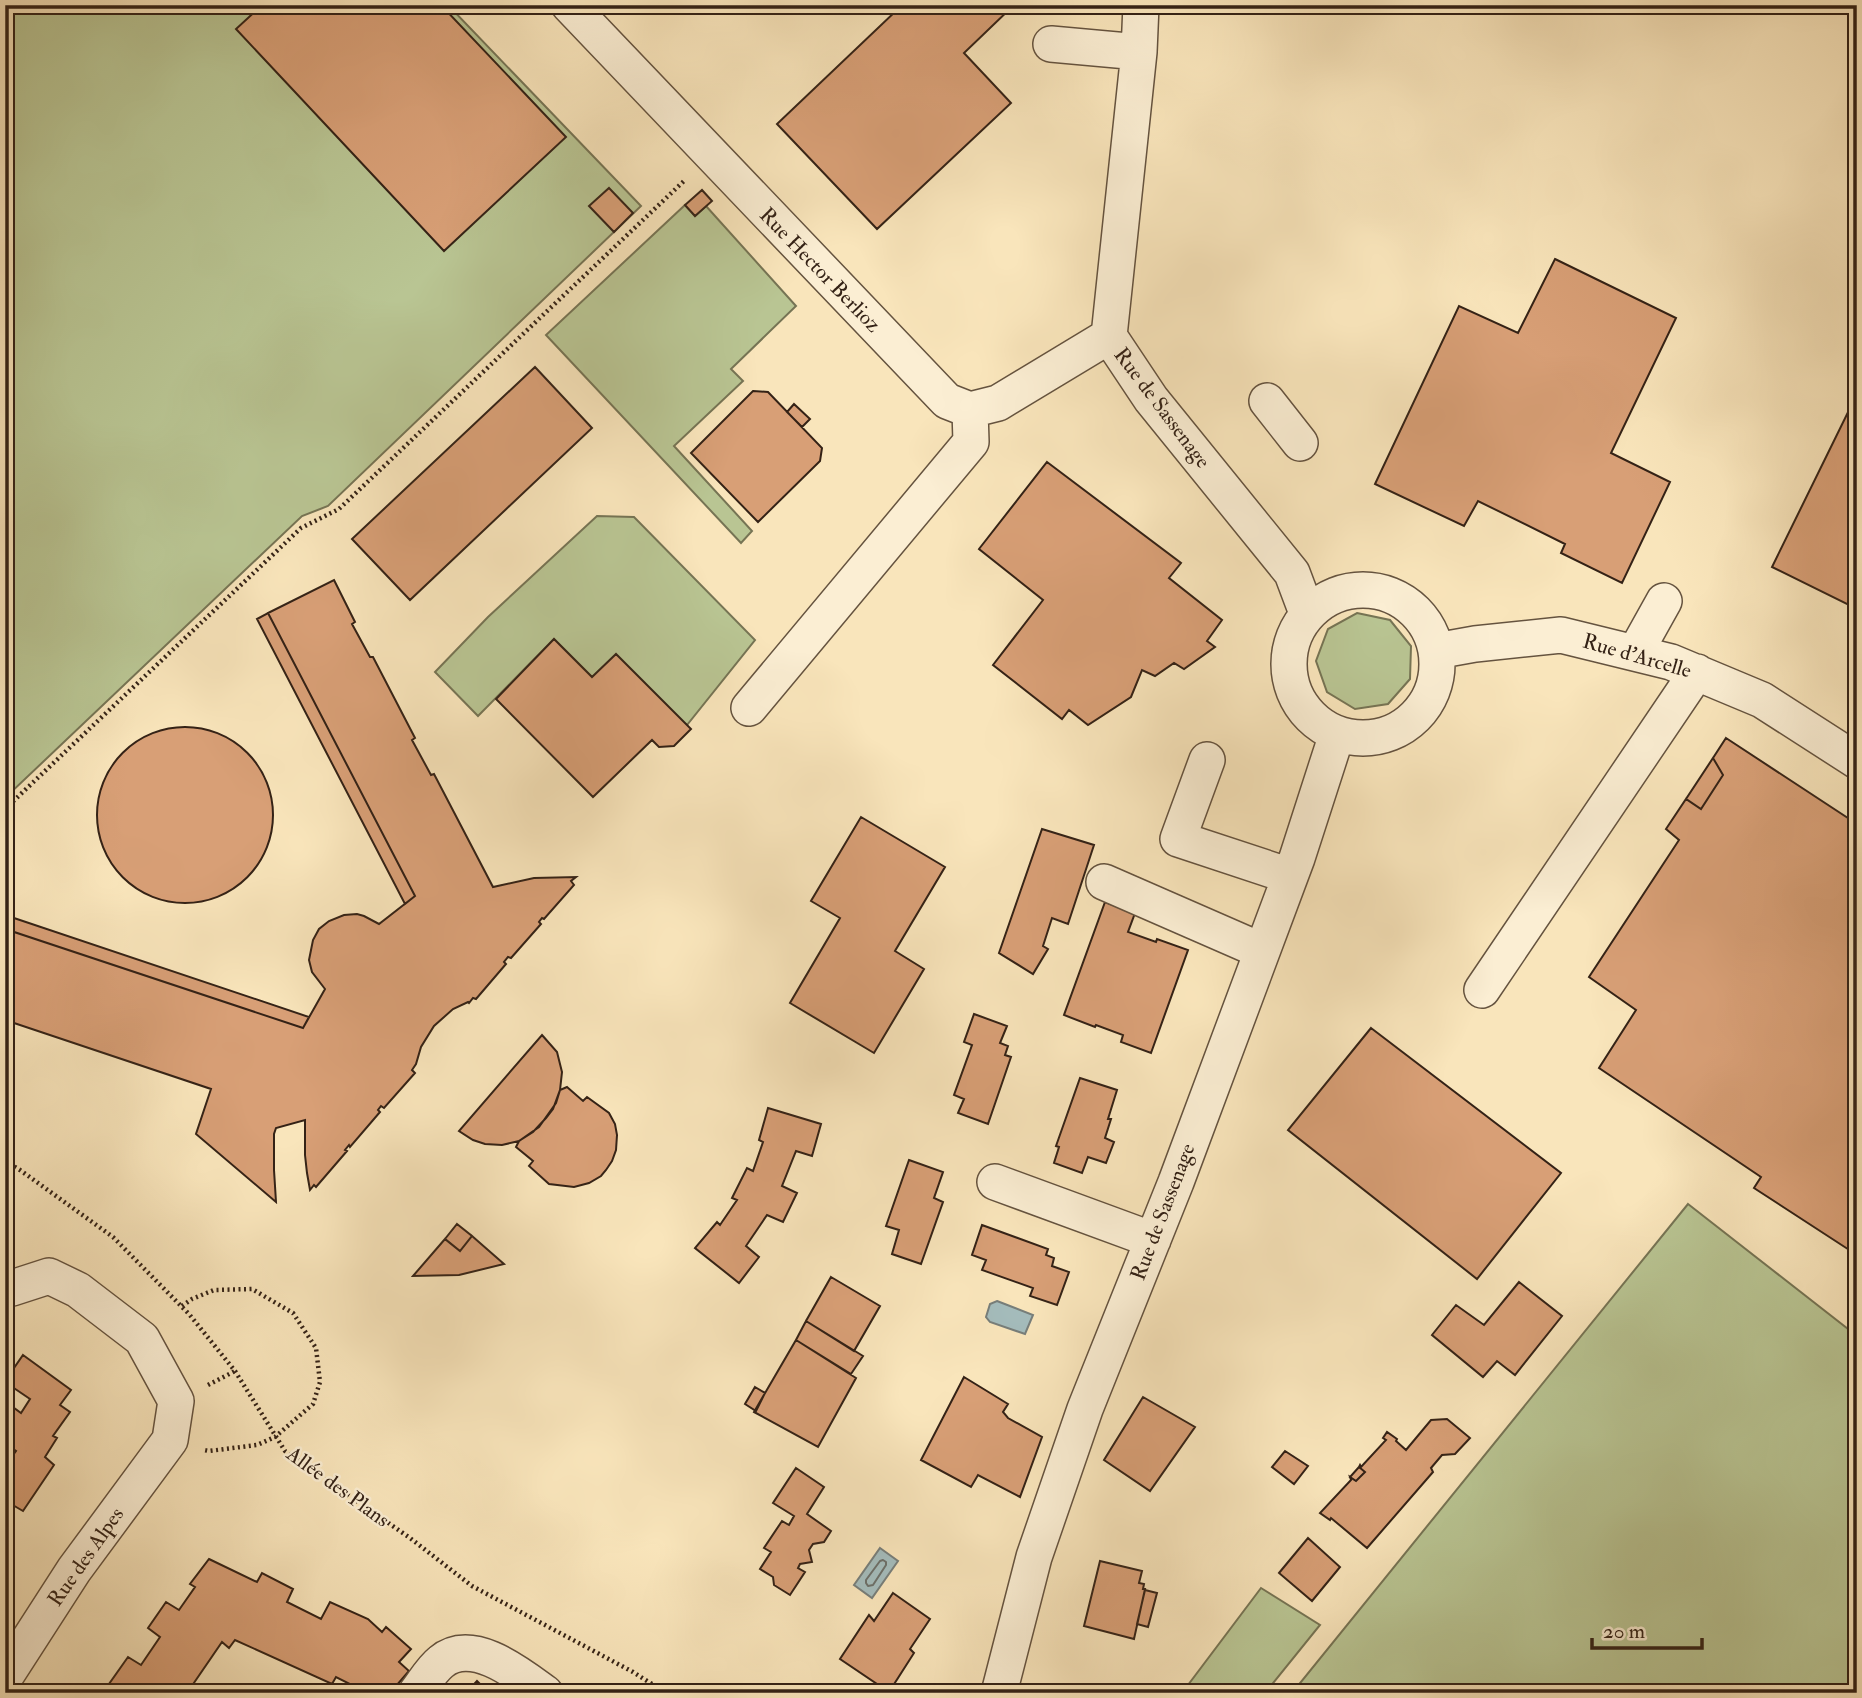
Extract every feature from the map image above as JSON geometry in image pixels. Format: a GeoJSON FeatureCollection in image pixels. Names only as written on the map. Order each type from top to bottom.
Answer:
{"type":"FeatureCollection","features":[{"type":"Feature","properties":{"kind":"street","name":"Rue Hector Berlioz"},"geometry":{"type":"LineString","coordinates":[[569,5],[931,386],[947,401],[970,410]]}},
{"type":"Feature","properties":{"kind":"street","name":"Rue de Sassenage"},"geometry":{"type":"LineString","coordinates":[[1141,5],[1139,52],[1109,336],[1151,399],[1292,573],[1307,613]]}},
{"type":"Feature","properties":{"kind":"street"},"geometry":{"type":"LineString","coordinates":[[1051,44],[1139,52]]}},
{"type":"Feature","properties":{"kind":"street"},"geometry":{"type":"LineString","coordinates":[[749,708],[971,442],[970,410],[998,403],[1109,336]]}},
{"type":"Feature","properties":{"kind":"street"},"geometry":{"type":"LineString","coordinates":[[1267,401],[1300,443]]}},
{"type":"Feature","properties":{"kind":"street"},"geometry":{"type":"LineString","coordinates":[[1372,589],[1395,596],[1422,619],[1429,629],[1436,651],[1437,673],[1431,695],[1419,713],[1402,727],[1381,736],[1359,739],[1337,734],[1319,724],[1304,710],[1293,692],[1289,650],[1296,631],[1307,613],[1326,599],[1348,590],[1372,589]]}},
{"type":"Feature","properties":{"kind":"street"},"geometry":{"type":"LineString","coordinates":[[1635,653],[1664,601]]}},
{"type":"Feature","properties":{"kind":"street","name":"Rue d'Arcelle"},"geometry":{"type":"LineString","coordinates":[[1436,651],[1561,635],[1671,662],[1762,700],[1857,761]]}},
{"type":"Feature","properties":{"kind":"street"},"geometry":{"type":"LineString","coordinates":[[1482,990],[1697,672]]}},
{"type":"Feature","properties":{"kind":"street","name":"Rue de Sassenage"},"geometry":{"type":"LineString","coordinates":[[999,1693],[1034,1557],[1080,1421],[1153,1240],[1262,951],[1337,734]]}},
{"type":"Feature","properties":{"kind":"street"},"geometry":{"type":"LineString","coordinates":[[1207,760],[1178,839],[1290,876]]}},
{"type":"Feature","properties":{"kind":"street"},"geometry":{"type":"LineString","coordinates":[[1104,882],[1262,951]]}},
{"type":"Feature","properties":{"kind":"street"},"geometry":{"type":"LineString","coordinates":[[995,1182],[1153,1240]]}},
{"type":"Feature","properties":{"kind":"street","name":"Rue des Alpes"},"geometry":{"type":"LineString","coordinates":[[5,1677],[74,1570],[170,1440],[176,1401],[142,1339],[78,1290],[49,1276],[7,1290]]}},
{"type":"Feature","properties":{"kind":"street"},"geometry":{"type":"LineString","coordinates":[[416,1693],[440,1662],[457,1653],[478,1654],[500,1662],[545,1693]]}},
{"type":"Feature","properties":{"kind":"path"},"geometry":{"type":"LineString","coordinates":[[5,809],[300,528],[339,509],[711,155]]}},
{"type":"Feature","properties":{"kind":"path","name":"Allée des Plans"},"geometry":{"type":"LineString","coordinates":[[5,1160],[114,1237],[189,1314],[235,1371],[285,1451],[410,1538],[472,1586],[633,1672],[666,1693]]}},
{"type":"Feature","properties":{"kind":"green space"},"geometry":{"type":"Polygon","coordinates":[[[5,5],[448,5],[641,206],[328,506],[302,516],[5,798],[5,5]]]}},
{"type":"Feature","properties":{"kind":"green space"},"geometry":{"type":"Polygon","coordinates":[[[685,205],[695,216],[706,206],[796,306],[731,369],[743,381],[674,446],[752,531],[741,543],[546,335],[685,205]]]}},
{"type":"Feature","properties":{"kind":"green space"},"geometry":{"type":"Polygon","coordinates":[[[597,516],[634,517],[755,640],[687,725],[592,677],[554,639],[478,716],[435,672],[488,617],[597,516]]]}},
{"type":"Feature","properties":{"kind":"green space"},"geometry":{"type":"Polygon","coordinates":[[[1357,613],[1390,620],[1411,646],[1410,679],[1388,704],[1355,709],[1327,692],[1316,661],[1328,629],[1357,613]]]}},
{"type":"Feature","properties":{"kind":"green space"},"geometry":{"type":"Polygon","coordinates":[[[1688,1204],[1857,1336],[1857,1693],[1292,1693],[1688,1204]]]}},
{"type":"Feature","properties":{"kind":"green space"},"geometry":{"type":"Polygon","coordinates":[[[1261,1588],[1320,1625],[1265,1693],[1182,1693],[1261,1588]]]}},
{"type":"Feature","properties":{"kind":"water"},"geometry":{"type":"Polygon","coordinates":[[[997,1301],[1033,1315],[1025,1334],[990,1322],[986,1317],[990,1304],[997,1301]]]}},
{"type":"Feature","properties":{"kind":"water"},"geometry":{"type":"Polygon","coordinates":[[[880,1548],[898,1561],[872,1598],[854,1585],[880,1548]]]}},
{"type":"Feature","properties":{"kind":"building"},"geometry":{"type":"Polygon","coordinates":[[[262,5],[441,5],[566,137],[444,251],[236,29],[262,5]]]}},
{"type":"Feature","properties":{"kind":"building"},"geometry":{"type":"Polygon","coordinates":[[[894,5],[1014,5],[964,53],[1011,103],[877,229],[777,124],[898,9],[894,5]]]}},
{"type":"Feature","properties":{"kind":"building"},"geometry":{"type":"Polygon","coordinates":[[[609,188],[633,213],[614,232],[589,206],[609,188]]]}},
{"type":"Feature","properties":{"kind":"building"},"geometry":{"type":"Polygon","coordinates":[[[702,190],[712,201],[695,216],[685,205],[702,190]]]}},
{"type":"Feature","properties":{"kind":"building"},"geometry":{"type":"Polygon","coordinates":[[[1555,259],[1676,318],[1611,453],[1670,482],[1622,583],[1561,553],[1565,544],[1478,501],[1464,526],[1375,484],[1459,306],[1518,333],[1555,259]]]}},
{"type":"Feature","properties":{"kind":"building"},"geometry":{"type":"Polygon","coordinates":[[[535,367],[592,428],[410,600],[352,539],[535,367]]]}},
{"type":"Feature","properties":{"kind":"building"},"geometry":{"type":"Polygon","coordinates":[[[753,391],[768,392],[822,448],[820,461],[758,522],[691,453],[753,391]]]}},
{"type":"Feature","properties":{"kind":"building"},"geometry":{"type":"Polygon","coordinates":[[[1854,400],[1857,402],[1857,609],[1772,567],[1854,400]]]}},
{"type":"Feature","properties":{"kind":"building"},"geometry":{"type":"Polygon","coordinates":[[[794,404],[810,419],[802,427],[787,412],[794,404]]]}},
{"type":"Feature","properties":{"kind":"building"},"geometry":{"type":"Polygon","coordinates":[[[1047,462],[1181,563],[1169,578],[1222,620],[1207,641],[1215,647],[1184,669],[1174,663],[1155,676],[1142,670],[1131,697],[1088,725],[1069,710],[1062,719],[993,665],[1043,600],[979,549],[1047,462]]]}},
{"type":"Feature","properties":{"kind":"building"},"geometry":{"type":"Polygon","coordinates":[[[334,580],[355,622],[352,624],[370,657],[373,657],[415,738],[412,740],[431,775],[434,774],[493,887],[534,878],[576,877],[571,881],[574,885],[544,919],[542,918],[539,922],[541,924],[511,958],[508,957],[504,962],[506,964],[476,999],[473,998],[469,1003],[453,1009],[434,1026],[421,1047],[412,1070],[415,1073],[384,1108],[381,1106],[378,1110],[380,1112],[350,1147],[349,1145],[345,1150],[347,1151],[316,1187],[314,1185],[310,1190],[305,1155],[305,1120],[276,1128],[276,1202],[196,1134],[211,1089],[5,1020],[5,929],[303,1028],[325,989],[312,972],[309,960],[313,940],[319,929],[344,915],[357,914],[379,924],[415,896],[268,613],[334,580]]]}},
{"type":"Feature","properties":{"kind":"building"},"geometry":{"type":"Polygon","coordinates":[[[268,613],[415,896],[405,904],[257,619],[268,613]]]}},
{"type":"Feature","properties":{"kind":"building"},"geometry":{"type":"Polygon","coordinates":[[[554,639],[592,677],[616,654],[691,729],[674,746],[659,747],[652,740],[593,797],[496,699],[554,639]]]}},
{"type":"Feature","properties":{"kind":"building"},"geometry":{"type":"Polygon","coordinates":[[[185,727],[219,733],[247,753],[267,781],[273,815],[267,849],[247,877],[219,897],[185,903],[151,897],[123,877],[103,849],[97,815],[103,781],[123,753],[151,733],[185,727]]]}},
{"type":"Feature","properties":{"kind":"building"},"geometry":{"type":"Polygon","coordinates":[[[1726,738],[1857,824],[1857,1255],[1754,1188],[1761,1177],[1599,1068],[1636,1010],[1589,977],[1679,840],[1666,829],[1686,799],[1701,809],[1723,775],[1713,758],[1726,738]]]}},
{"type":"Feature","properties":{"kind":"building"},"geometry":{"type":"Polygon","coordinates":[[[1713,758],[1723,775],[1701,809],[1686,799],[1713,758]]]}},
{"type":"Feature","properties":{"kind":"building"},"geometry":{"type":"Polygon","coordinates":[[[861,817],[945,867],[895,951],[924,969],[874,1053],[790,1003],[840,918],[811,901],[861,817]]]}},
{"type":"Feature","properties":{"kind":"building"},"geometry":{"type":"Polygon","coordinates":[[[1042,829],[1094,845],[1068,924],[1052,918],[1043,946],[1048,949],[1033,974],[999,953],[1042,829]]]}},
{"type":"Feature","properties":{"kind":"building"},"geometry":{"type":"Polygon","coordinates":[[[1105,902],[1135,913],[1128,932],[1188,950],[1151,1053],[1121,1042],[1123,1035],[1064,1015],[1105,902]]]}},
{"type":"Feature","properties":{"kind":"building"},"geometry":{"type":"Polygon","coordinates":[[[5,915],[309,1017],[303,1028],[5,929],[5,915]]]}},
{"type":"Feature","properties":{"kind":"building"},"geometry":{"type":"Polygon","coordinates":[[[974,1014],[1007,1026],[1000,1043],[1008,1046],[1005,1055],[1011,1057],[988,1124],[958,1113],[964,1099],[954,1095],[972,1045],[964,1042],[974,1014]]]}},
{"type":"Feature","properties":{"kind":"building"},"geometry":{"type":"Polygon","coordinates":[[[1371,1028],[1561,1173],[1477,1279],[1288,1130],[1371,1028]]]}},
{"type":"Feature","properties":{"kind":"building"},"geometry":{"type":"Polygon","coordinates":[[[542,1035],[557,1052],[562,1072],[556,1103],[539,1127],[519,1141],[502,1145],[485,1144],[459,1131],[542,1035]]]}},
{"type":"Feature","properties":{"kind":"building"},"geometry":{"type":"Polygon","coordinates":[[[1080,1078],[1117,1090],[1105,1138],[1114,1142],[1106,1163],[1088,1157],[1082,1173],[1054,1163],[1059,1147],[1056,1146],[1080,1078]]]}},
{"type":"Feature","properties":{"kind":"building"},"geometry":{"type":"Polygon","coordinates":[[[567,1087],[583,1101],[587,1097],[609,1113],[617,1135],[616,1150],[606,1170],[589,1183],[574,1187],[549,1184],[529,1166],[533,1161],[516,1147],[519,1141],[533,1132],[546,1118],[553,1109],[560,1090],[567,1087]]]}},
{"type":"Feature","properties":{"kind":"building"},"geometry":{"type":"Polygon","coordinates":[[[768,1108],[821,1124],[812,1156],[796,1151],[782,1186],[797,1193],[783,1222],[767,1215],[746,1246],[759,1257],[739,1283],[695,1248],[717,1222],[720,1225],[737,1200],[732,1198],[747,1168],[753,1171],[763,1142],[759,1140],[768,1108]]]}},
{"type":"Feature","properties":{"kind":"building"},"geometry":{"type":"Polygon","coordinates":[[[909,1160],[943,1172],[934,1198],[943,1202],[921,1264],[892,1254],[899,1230],[886,1226],[909,1160]]]}},
{"type":"Feature","properties":{"kind":"building"},"geometry":{"type":"Polygon","coordinates":[[[457,1224],[472,1236],[460,1251],[445,1239],[457,1224]]]}},
{"type":"Feature","properties":{"kind":"building"},"geometry":{"type":"Polygon","coordinates":[[[982,1225],[1048,1249],[1046,1255],[1054,1258],[1052,1266],[1069,1272],[1057,1305],[1030,1296],[1033,1288],[982,1270],[986,1260],[972,1255],[982,1225]]]}},
{"type":"Feature","properties":{"kind":"building"},"geometry":{"type":"Polygon","coordinates":[[[472,1236],[504,1264],[459,1275],[413,1276],[445,1239],[460,1251],[472,1236]]]}},
{"type":"Feature","properties":{"kind":"building"},"geometry":{"type":"Polygon","coordinates":[[[831,1277],[880,1306],[854,1351],[806,1321],[831,1277]]]}},
{"type":"Feature","properties":{"kind":"building"},"geometry":{"type":"Polygon","coordinates":[[[1519,1282],[1562,1316],[1515,1375],[1497,1361],[1483,1377],[1432,1335],[1456,1305],[1484,1325],[1519,1282]]]}},
{"type":"Feature","properties":{"kind":"building"},"geometry":{"type":"Polygon","coordinates":[[[806,1321],[863,1356],[851,1374],[796,1340],[806,1321]]]}},
{"type":"Feature","properties":{"kind":"building"},"geometry":{"type":"Polygon","coordinates":[[[796,1340],[856,1378],[818,1447],[754,1412],[796,1340]]]}},
{"type":"Feature","properties":{"kind":"building"},"geometry":{"type":"Polygon","coordinates":[[[23,1355],[71,1390],[60,1405],[70,1412],[53,1436],[57,1438],[45,1457],[54,1465],[23,1511],[11,1504],[5,1514],[5,1466],[16,1451],[5,1443],[5,1412],[10,1405],[21,1413],[30,1399],[5,1381],[23,1355]]]}},
{"type":"Feature","properties":{"kind":"building"},"geometry":{"type":"Polygon","coordinates":[[[964,1377],[1008,1404],[1003,1412],[1008,1418],[1042,1437],[1020,1497],[978,1475],[971,1487],[921,1460],[964,1377]]]}},
{"type":"Feature","properties":{"kind":"building"},"geometry":{"type":"Polygon","coordinates":[[[755,1387],[765,1393],[756,1411],[745,1404],[755,1387]]]}},
{"type":"Feature","properties":{"kind":"building"},"geometry":{"type":"Polygon","coordinates":[[[1143,1397],[1195,1427],[1150,1491],[1104,1460],[1143,1397]]]}},
{"type":"Feature","properties":{"kind":"building"},"geometry":{"type":"Polygon","coordinates":[[[1447,1419],[1470,1438],[1455,1454],[1442,1455],[1431,1468],[1433,1472],[1367,1548],[1331,1518],[1330,1520],[1320,1513],[1351,1480],[1350,1477],[1356,1481],[1365,1472],[1359,1467],[1360,1465],[1361,1467],[1386,1440],[1383,1438],[1387,1432],[1406,1450],[1431,1420],[1447,1419]]]}},
{"type":"Feature","properties":{"kind":"building"},"geometry":{"type":"Polygon","coordinates":[[[1285,1451],[1308,1466],[1294,1484],[1272,1467],[1285,1451]]]}},
{"type":"Feature","properties":{"kind":"building"},"geometry":{"type":"Polygon","coordinates":[[[1359,1467],[1365,1472],[1356,1481],[1350,1477],[1359,1467]]]}},
{"type":"Feature","properties":{"kind":"building"},"geometry":{"type":"Polygon","coordinates":[[[796,1468],[824,1487],[807,1514],[831,1531],[824,1542],[813,1544],[809,1550],[812,1562],[800,1564],[798,1568],[805,1572],[790,1595],[774,1585],[773,1577],[760,1569],[771,1552],[764,1548],[782,1521],[789,1525],[794,1516],[773,1503],[796,1468]]]}},
{"type":"Feature","properties":{"kind":"building"},"geometry":{"type":"Polygon","coordinates":[[[1308,1538],[1340,1567],[1312,1601],[1279,1573],[1308,1538]]]}},
{"type":"Feature","properties":{"kind":"building"},"geometry":{"type":"Polygon","coordinates":[[[209,1559],[257,1582],[262,1573],[293,1589],[287,1602],[321,1619],[330,1602],[368,1619],[382,1632],[386,1627],[411,1649],[399,1662],[409,1671],[390,1693],[360,1693],[352,1685],[336,1677],[332,1684],[235,1640],[229,1648],[222,1642],[187,1693],[114,1693],[117,1689],[109,1684],[128,1657],[141,1665],[160,1637],[148,1628],[166,1602],[179,1610],[195,1587],[190,1584],[209,1559]]]}},
{"type":"Feature","properties":{"kind":"building"},"geometry":{"type":"Polygon","coordinates":[[[1100,1561],[1142,1571],[1139,1583],[1144,1584],[1145,1589],[1134,1639],[1084,1626],[1100,1561]]]}},
{"type":"Feature","properties":{"kind":"building"},"geometry":{"type":"Polygon","coordinates":[[[1145,1590],[1157,1593],[1148,1627],[1137,1624],[1145,1590]]]}},
{"type":"Feature","properties":{"kind":"building"},"geometry":{"type":"Polygon","coordinates":[[[893,1593],[930,1619],[910,1649],[914,1653],[889,1692],[840,1659],[869,1615],[874,1621],[893,1593]]]}},
{"type":"Feature","properties":{"kind":"building"},"geometry":{"type":"Polygon","coordinates":[[[477,1681],[489,1693],[466,1693],[477,1681]]]}}]}
